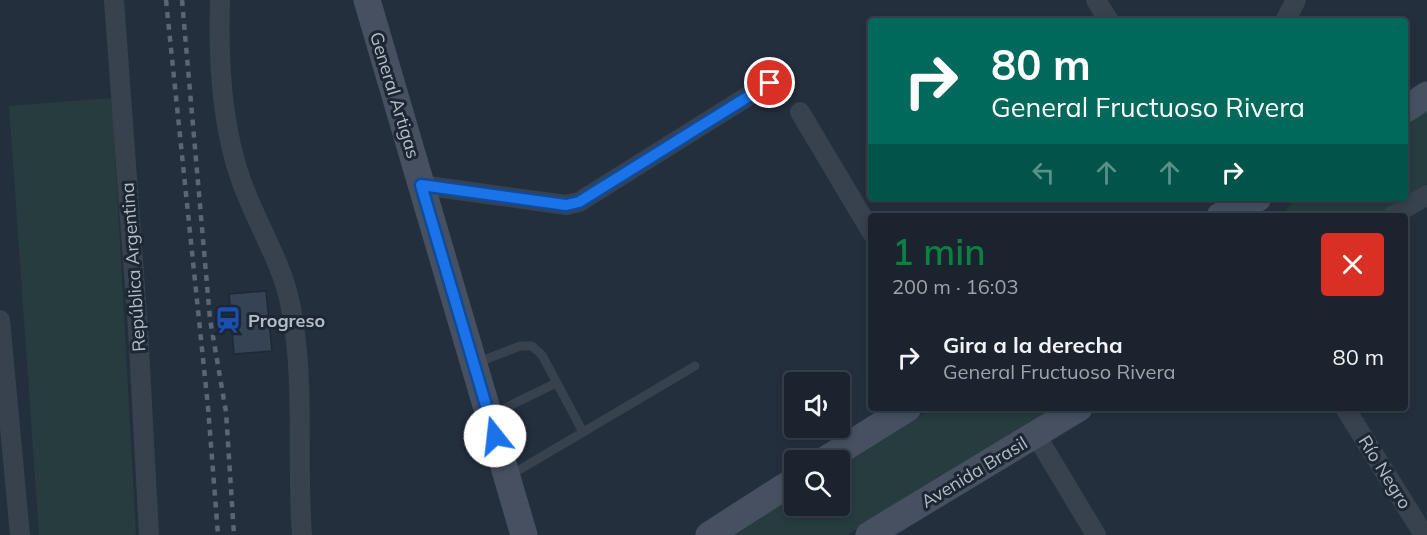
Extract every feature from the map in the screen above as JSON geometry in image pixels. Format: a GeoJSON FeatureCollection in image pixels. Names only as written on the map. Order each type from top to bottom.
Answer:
{"type":"FeatureCollection","features":[{"type":"Feature","properties":{"kind":"street","name":"República Argentina"},"geometry":{"type":"LineString","coordinates":[[114,0],[138,329],[148,535]]}},
{"type":"Feature","properties":{"kind":"street"},"geometry":{"type":"LineString","coordinates":[[220,0],[219,31],[226,128],[241,180],[290,300],[298,347],[298,489],[302,535]]}},
{"type":"Feature","properties":{"kind":"street","name":"General Artigas"},"geometry":{"type":"LineString","coordinates":[[367,0],[524,535]]}},
{"type":"Feature","properties":{"kind":"street"},"geometry":{"type":"LineString","coordinates":[[1096,0],[1107,18]]}},
{"type":"Feature","properties":{"kind":"street"},"geometry":{"type":"LineString","coordinates":[[1287,18],[1296,0]]}},
{"type":"Feature","properties":{"kind":"street"},"geometry":{"type":"LineString","coordinates":[[421,185],[566,205],[579,202],[770,83]]}},
{"type":"Feature","properties":{"kind":"street"},"geometry":{"type":"LineString","coordinates":[[1408,108],[1427,95]]}},
{"type":"Feature","properties":{"kind":"street"},"geometry":{"type":"LineString","coordinates":[[800,112],[868,226]]}},
{"type":"Feature","properties":{"kind":"street"},"geometry":{"type":"LineString","coordinates":[[1397,213],[1427,195]]}},
{"type":"Feature","properties":{"kind":"street"},"geometry":{"type":"LineString","coordinates":[[1223,211],[1250,201]]}},
{"type":"Feature","properties":{"kind":"street"},"geometry":{"type":"LineString","coordinates":[[0,320],[20,535]]}},
{"type":"Feature","properties":{"kind":"street"},"geometry":{"type":"LineString","coordinates":[[841,450],[903,411]]}},
{"type":"Feature","properties":{"kind":"street","name":"Avenida Brasil"},"geometry":{"type":"LineString","coordinates":[[869,535],[1074,411]]}},
{"type":"Feature","properties":{"kind":"street","name":"Río Negro"},"geometry":{"type":"LineString","coordinates":[[1347,411],[1424,535]]}},
{"type":"Feature","properties":{"kind":"street"},"geometry":{"type":"LineString","coordinates":[[1036,435],[1096,535]]}},
{"type":"Feature","properties":{"kind":"street"},"geometry":{"type":"LineString","coordinates":[[709,535],[784,487]]}},
{"type":"Feature","properties":{"kind":"lane"},"geometry":{"type":"LineString","coordinates":[[474,364],[520,346],[532,346],[542,355],[583,432]]}},
{"type":"Feature","properties":{"kind":"lane"},"geometry":{"type":"LineString","coordinates":[[507,477],[695,366]]}},
{"type":"Feature","properties":{"kind":"lane"},"geometry":{"type":"LineString","coordinates":[[489,416],[556,383]]}},
{"type":"Feature","properties":{"kind":"green space"},"geometry":{"type":"Polygon","coordinates":[[[112,98],[136,535],[39,535],[9,106],[112,98]]]}},
{"type":"Feature","properties":{"kind":"green space"},"geometry":{"type":"Polygon","coordinates":[[[1427,110],[1427,184],[1408,196],[1408,123],[1427,110]]]}},
{"type":"Feature","properties":{"kind":"green space"},"geometry":{"type":"Polygon","coordinates":[[[1293,201],[1400,201],[1381,213],[1284,213],[1293,201]]]}},
{"type":"Feature","properties":{"kind":"green space"},"geometry":{"type":"Polygon","coordinates":[[[928,411],[1047,411],[847,535],[732,535],[784,502],[784,516],[850,516],[850,461],[928,411]]]}},
{"type":"Feature","properties":{"kind":"building"},"geometry":{"type":"Polygon","coordinates":[[[266,291],[272,351],[234,354],[229,294],[266,291]]]}},
{"type":"Feature","properties":{"kind":"railway"},"geometry":{"type":"LineString","coordinates":[[166,0],[208,407],[218,535]]}},
{"type":"Feature","properties":{"kind":"railway"},"geometry":{"type":"LineString","coordinates":[[182,0],[210,319],[226,412],[234,535]]}},
{"type":"Feature","properties":{"kind":"place","name":"Progreso"},"geometry":{"type":"Point","coordinates":[228,320]}},
{"type":"Feature","properties":{"kind":"route"},"geometry":{"type":"LineString","coordinates":[[495,436],[421,185],[566,205],[579,202],[770,83]]}}]}
